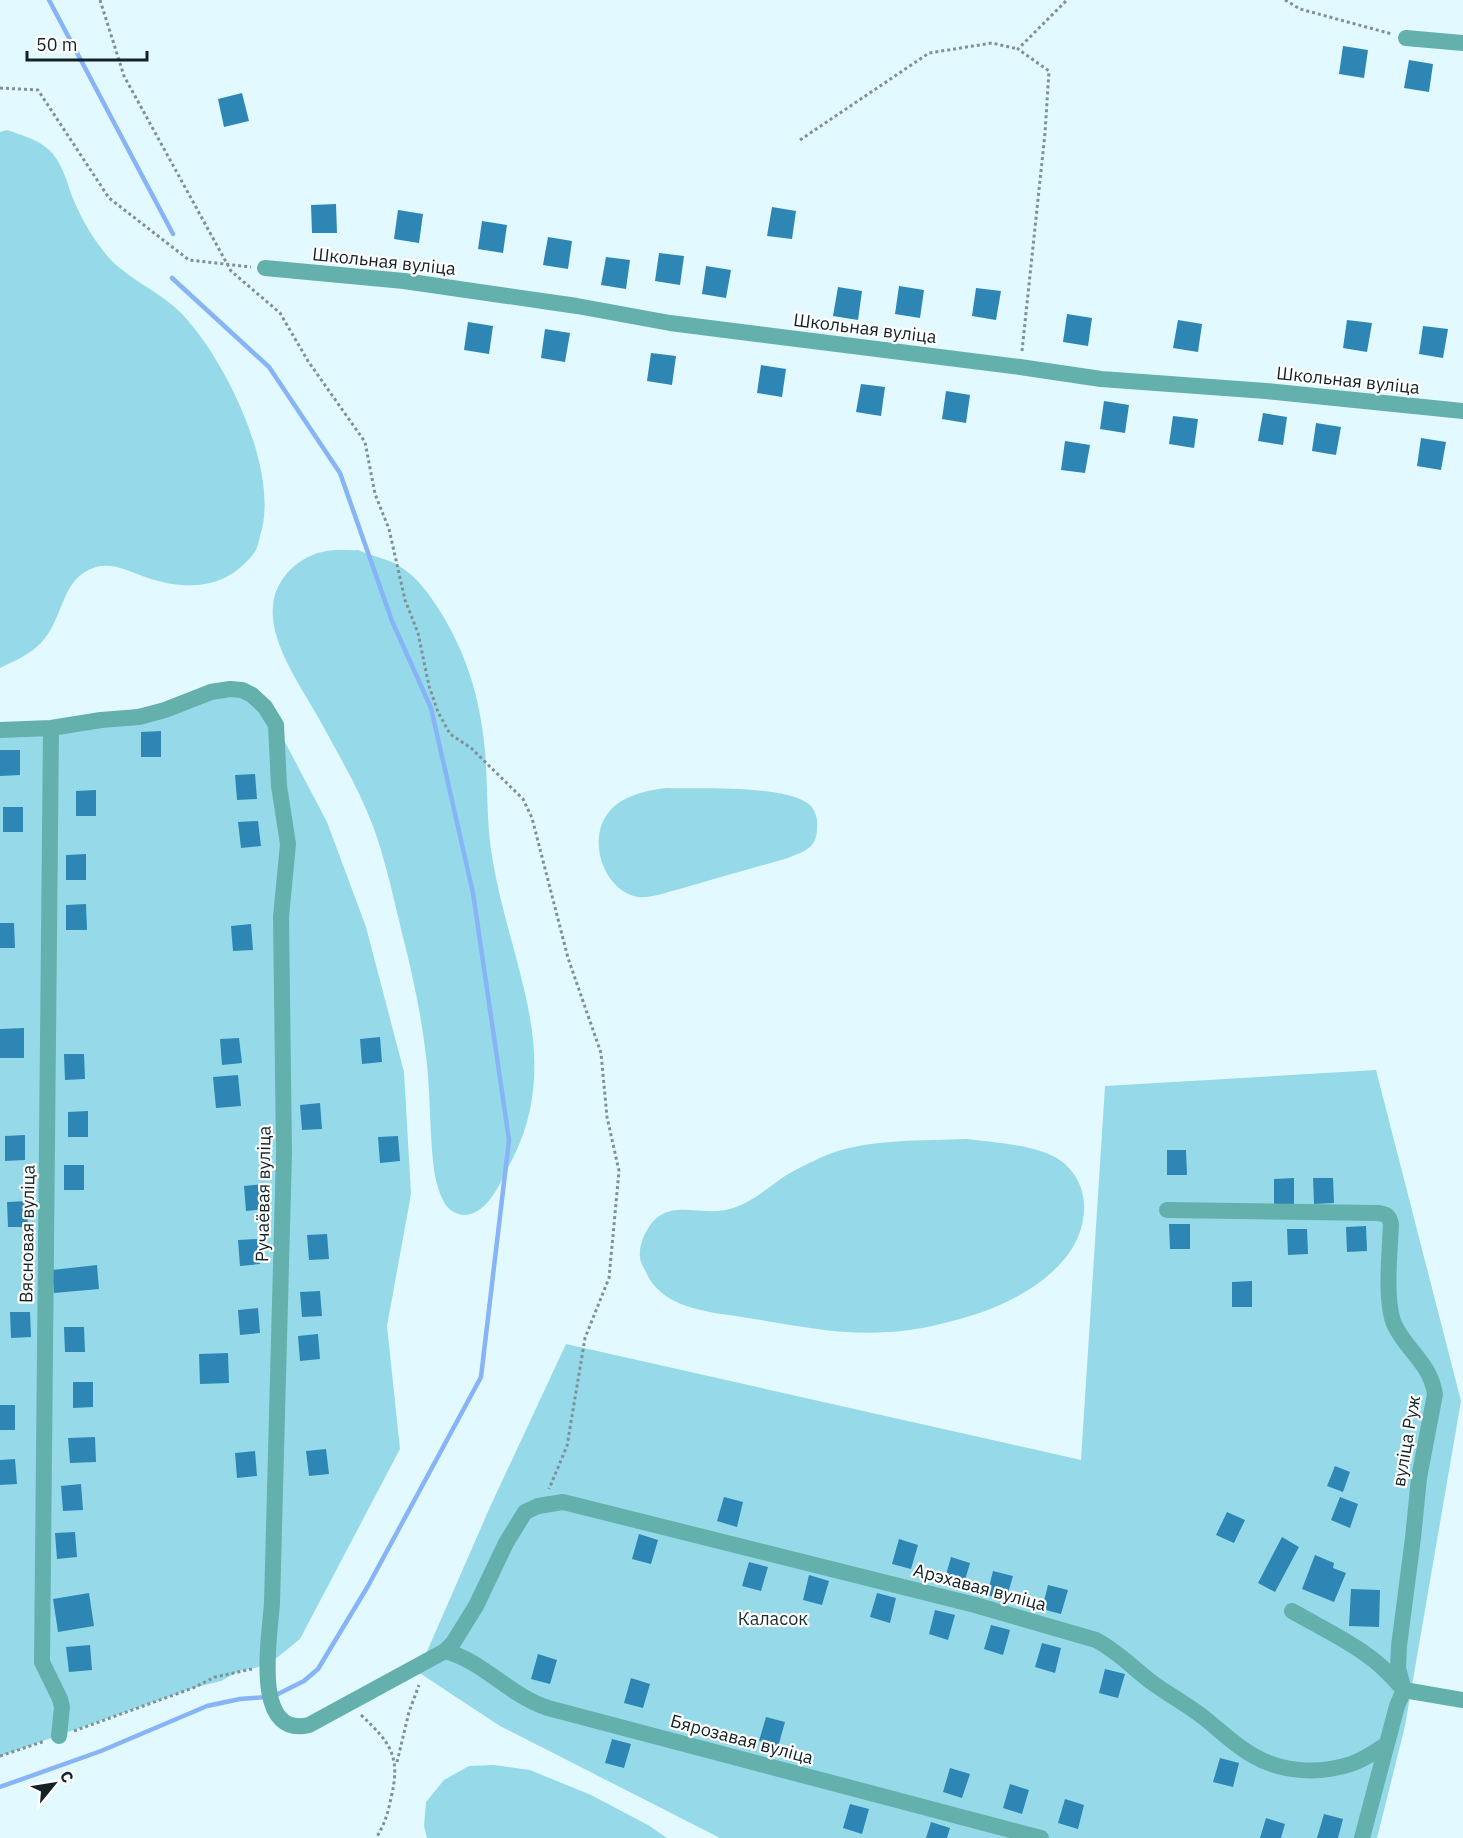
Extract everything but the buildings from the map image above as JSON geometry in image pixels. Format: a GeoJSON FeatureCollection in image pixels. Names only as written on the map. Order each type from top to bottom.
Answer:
{"type":"FeatureCollection","features":[{"type":"Feature","properties":{"kind":"street"},"geometry":{"type":"LineString","coordinates":[[1406,38],[1463,44]]}},
{"type":"Feature","properties":{"kind":"street","name":"Школьная вуліца"},"geometry":{"type":"LineString","coordinates":[[264,268],[404,281],[577,306],[670,323],[1101,379],[1266,391],[1463,411]]}},
{"type":"Feature","properties":{"kind":"street","name":"Ручаёвая вуліца"},"geometry":{"type":"LineString","coordinates":[[51,728],[152,715],[211,692],[230,689],[242,690],[252,695],[265,707],[276,725],[279,786],[288,844],[281,917],[284,1152],[273,1591],[268,1665],[270,1699],[288,1726],[297,1728],[309,1725],[347,1706]]}},
{"type":"Feature","properties":{"kind":"street"},"geometry":{"type":"LineString","coordinates":[[0,730],[51,728]]}},
{"type":"Feature","properties":{"kind":"street","name":"Вясновая вуліца"},"geometry":{"type":"LineString","coordinates":[[51,728],[42,1662],[62,1707],[59,1736]]}},
{"type":"Feature","properties":{"kind":"street","name":"вуліца Руж"},"geometry":{"type":"LineString","coordinates":[[1167,1210],[1378,1213],[1389,1217],[1391,1224],[1391,1315],[1396,1327],[1427,1370],[1434,1394],[1419,1478],[1399,1646],[1398,1668],[1404,1690]]}},
{"type":"Feature","properties":{"kind":"street","name":"Арэхавая вуліца"},"geometry":{"type":"LineString","coordinates":[[445,1651],[453,1643],[476,1606],[506,1543],[525,1512],[542,1505],[563,1502],[1079,1634],[1112,1648],[1150,1681],[1202,1716],[1253,1756],[1270,1764],[1291,1769],[1335,1768],[1353,1764],[1387,1744]]}},
{"type":"Feature","properties":{"kind":"street"},"geometry":{"type":"LineString","coordinates":[[1292,1611],[1360,1648],[1389,1672],[1404,1690],[1463,1700]]}},
{"type":"Feature","properties":{"kind":"street"},"geometry":{"type":"LineString","coordinates":[[347,1706],[445,1651]]}},
{"type":"Feature","properties":{"kind":"street","name":"Бярозавая вуліца"},"geometry":{"type":"LineString","coordinates":[[445,1651],[464,1658],[527,1699],[548,1708],[1041,1838]]}},
{"type":"Feature","properties":{"kind":"street"},"geometry":{"type":"LineString","coordinates":[[1362,1838],[1397,1706],[1404,1690]]}},
{"type":"Feature","properties":{"kind":"path"},"geometry":{"type":"LineString","coordinates":[[100,0],[124,76],[231,271],[279,313],[308,361],[365,442],[375,494],[389,529],[405,600],[418,633],[429,686],[438,712],[450,734],[471,748],[523,799],[532,818],[568,958],[601,1053],[608,1117],[619,1172],[609,1278],[585,1338],[567,1446],[542,1505]]}},
{"type":"Feature","properties":{"kind":"path"},"geometry":{"type":"LineString","coordinates":[[1018,48],[1067,0]]}},
{"type":"Feature","properties":{"kind":"path"},"geometry":{"type":"LineString","coordinates":[[1285,0],[1300,9],[1406,38]]}},
{"type":"Feature","properties":{"kind":"path"},"geometry":{"type":"LineString","coordinates":[[800,140],[929,53],[992,43],[1018,48],[1049,71],[1045,133],[1020,367]]}},
{"type":"Feature","properties":{"kind":"path"},"geometry":{"type":"LineString","coordinates":[[0,88],[38,90],[109,198],[189,260],[264,268]]}},
{"type":"Feature","properties":{"kind":"path"},"geometry":{"type":"LineString","coordinates":[[376,1838],[389,1809],[396,1778],[396,1764],[409,1712],[428,1661]]}},
{"type":"Feature","properties":{"kind":"path"},"geometry":{"type":"LineString","coordinates":[[0,1756],[193,1688],[215,1677],[268,1665]]}},
{"type":"Feature","properties":{"kind":"path"},"geometry":{"type":"LineString","coordinates":[[347,1706],[373,1726],[392,1753],[396,1764]]}},
{"type":"Feature","properties":{"kind":"green space"},"geometry":{"type":"Polygon","coordinates":[[[7,130],[39,143],[53,154],[61,167],[81,217],[94,239],[118,267],[174,306],[199,334],[216,359],[232,388],[256,450],[263,481],[264,510],[255,551],[232,574],[219,580],[206,584],[178,585],[109,566],[96,567],[85,572],[70,588],[51,629],[41,643],[24,656],[0,668],[0,132],[7,130]]]}},
{"type":"Feature","properties":{"kind":"green space"},"geometry":{"type":"Polygon","coordinates":[[[358,550],[390,561],[418,581],[445,620],[467,666],[477,699],[485,749],[493,862],[520,973],[534,1046],[534,1083],[527,1120],[513,1158],[491,1198],[479,1210],[464,1215],[448,1208],[436,1180],[432,1155],[427,1063],[421,1018],[377,839],[354,784],[288,664],[273,620],[273,606],[278,586],[299,563],[317,553],[358,550]]]}},
{"type":"Feature","properties":{"kind":"green space"},"geometry":{"type":"Polygon","coordinates":[[[242,690],[276,725],[327,822],[366,927],[404,1072],[411,1194],[387,1326],[400,1449],[300,1639],[268,1665],[239,1671],[221,1681],[193,1688],[0,1756],[0,730],[22,730],[242,690]]]}},
{"type":"Feature","properties":{"kind":"green space"},"geometry":{"type":"Polygon","coordinates":[[[666,788],[742,789],[784,794],[800,799],[811,806],[815,813],[817,825],[815,840],[805,851],[788,858],[666,893],[638,897],[626,893],[617,886],[603,865],[599,840],[601,827],[611,809],[625,799],[666,788]]]}},
{"type":"Feature","properties":{"kind":"green space","name":"Каласок"},"geometry":{"type":"Polygon","coordinates":[[[1376,1070],[1461,1401],[1405,1726],[1377,1838],[720,1838],[500,1726],[418,1672],[490,1507],[566,1344],[1081,1460],[1105,1086],[1376,1070]]]}},
{"type":"Feature","properties":{"kind":"green space"},"geometry":{"type":"Polygon","coordinates":[[[968,1139],[1019,1146],[1056,1158],[1070,1169],[1082,1192],[1084,1211],[1080,1232],[1070,1252],[1038,1283],[998,1306],[956,1320],[906,1331],[871,1333],[834,1331],[715,1313],[687,1306],[663,1294],[653,1284],[641,1263],[642,1241],[655,1220],[664,1213],[675,1210],[711,1211],[736,1207],[798,1168],[856,1146],[875,1143],[968,1139]]]}},
{"type":"Feature","properties":{"kind":"green space"},"geometry":{"type":"Polygon","coordinates":[[[494,1765],[530,1770],[591,1795],[648,1825],[667,1838],[427,1838],[424,1826],[426,1802],[444,1780],[469,1766],[494,1765]]]}},
{"type":"Feature","properties":{"kind":"waterway"},"geometry":{"type":"LineString","coordinates":[[49,0],[173,234]]}},
{"type":"Feature","properties":{"kind":"waterway"},"geometry":{"type":"LineString","coordinates":[[172,278],[269,367],[340,473],[392,621],[431,708],[473,893],[509,1140],[481,1377],[368,1586],[318,1669],[304,1681],[274,1696]]}},
{"type":"Feature","properties":{"kind":"waterway"},"geometry":{"type":"LineString","coordinates":[[0,1787],[101,1751],[207,1706],[240,1699],[266,1697]]}}]}
